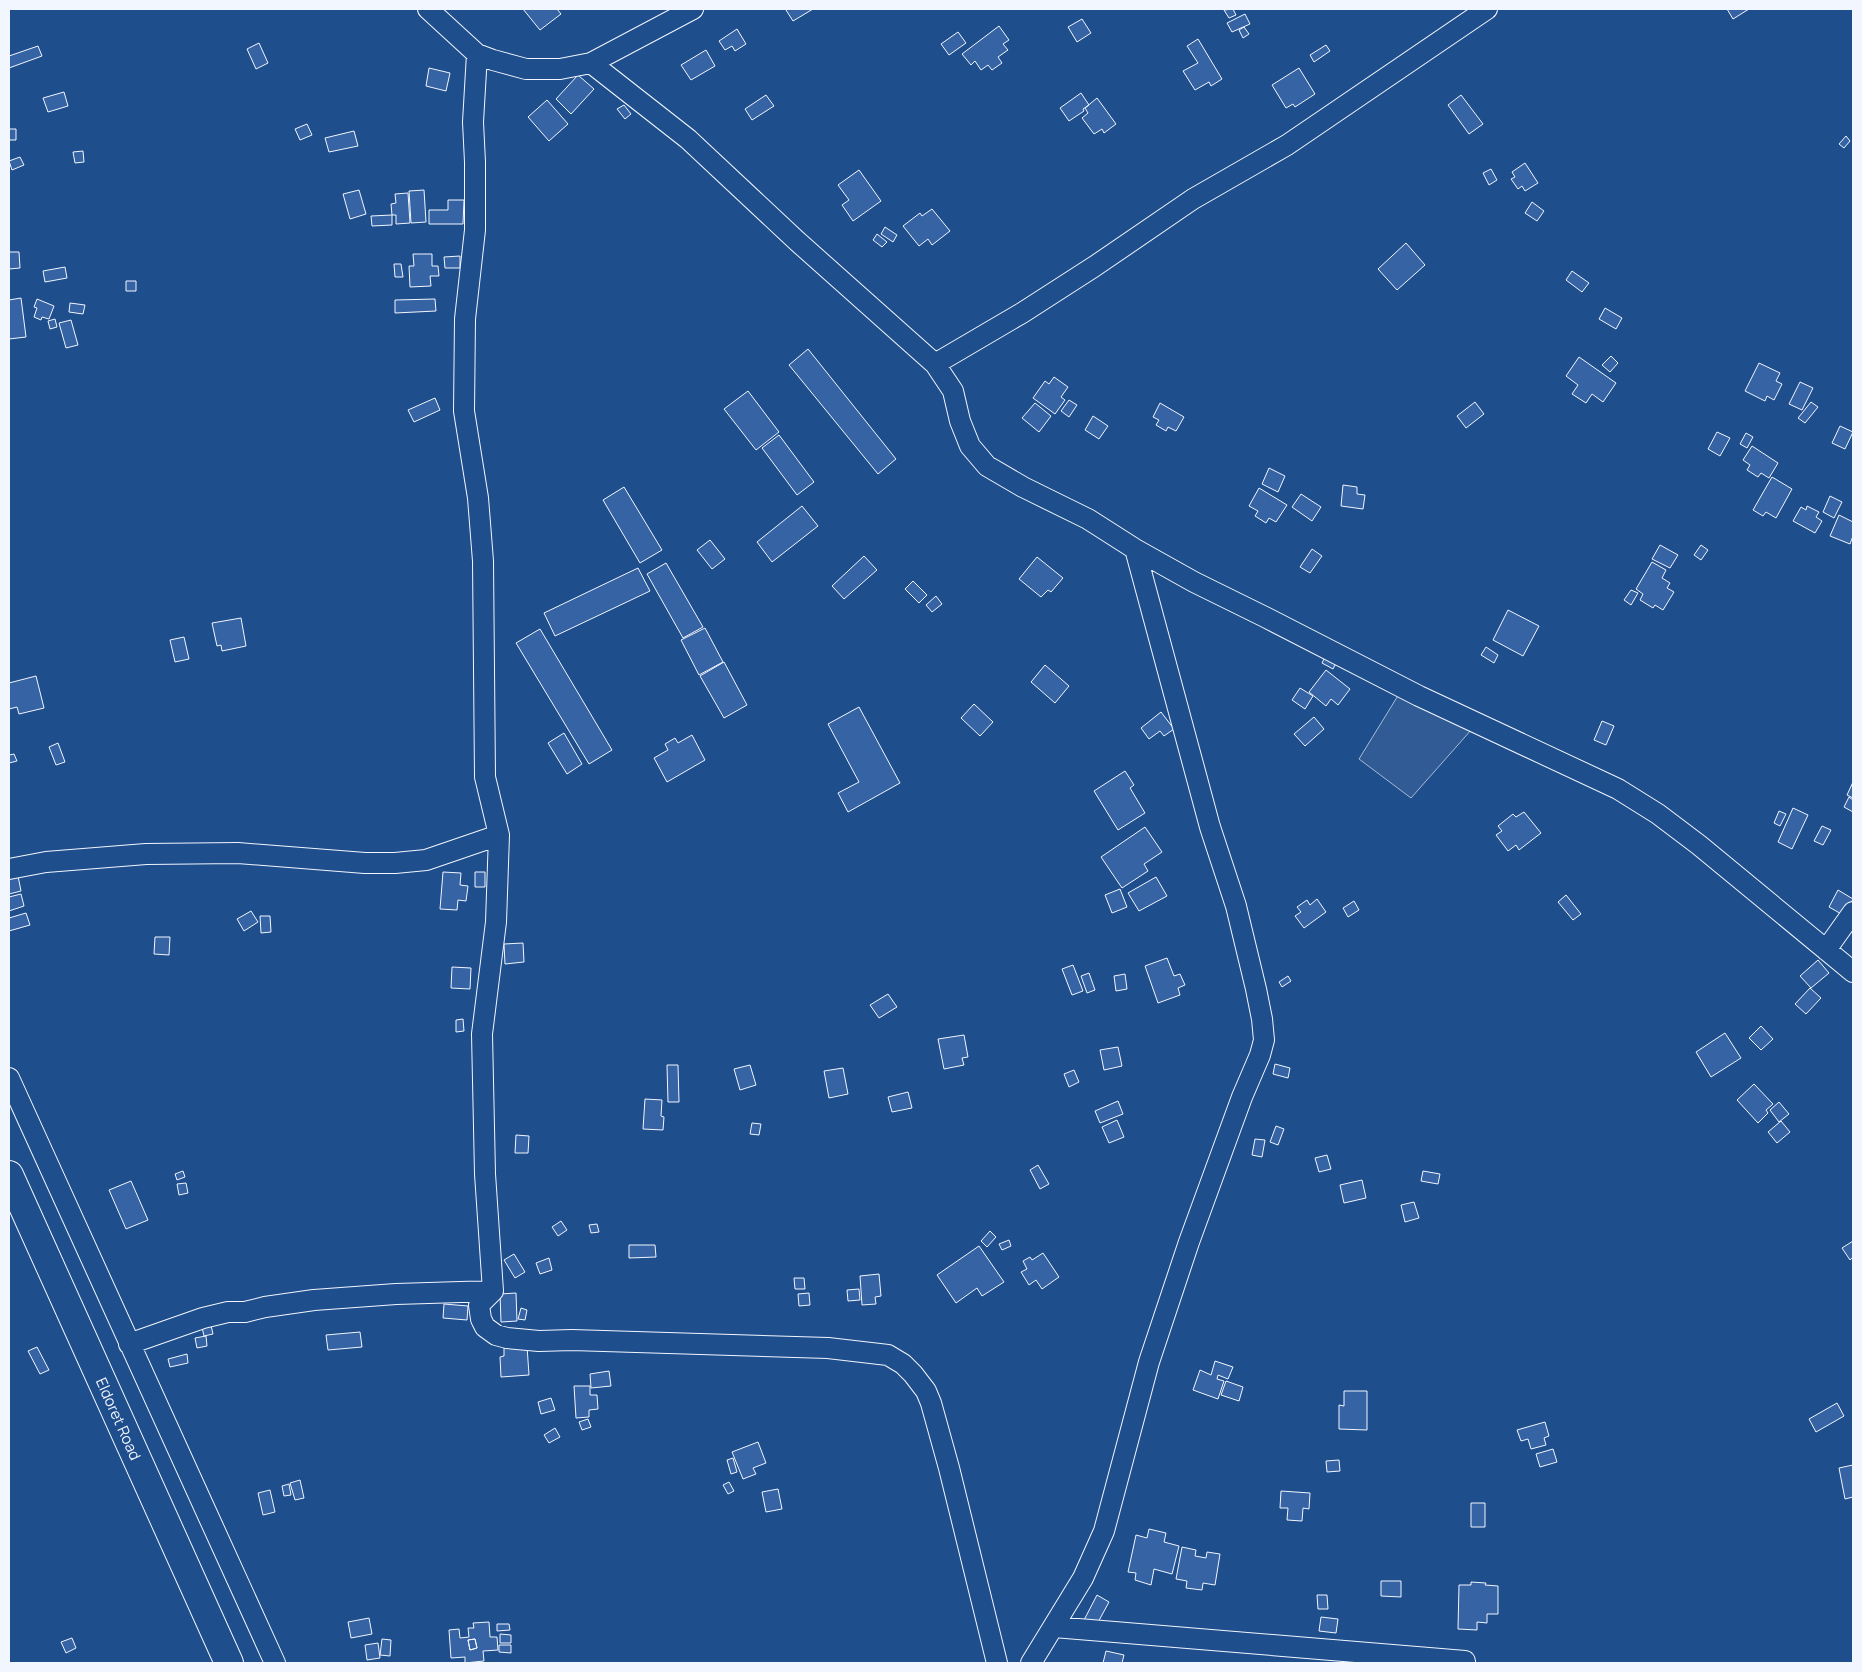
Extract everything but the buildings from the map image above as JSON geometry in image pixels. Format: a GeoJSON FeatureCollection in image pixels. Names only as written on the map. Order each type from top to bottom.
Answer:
{"type":"FeatureCollection","features":[{"type":"Feature","properties":{"kind":"highway","name":"Eldoret Road"},"geometry":{"type":"LineString","coordinates":[[9,1175],[230,1663]]}},
{"type":"Feature","properties":{"kind":"street"},"geometry":{"type":"LineString","coordinates":[[431,10],[477,54],[526,69],[560,70],[592,63],[693,9]]}},
{"type":"Feature","properties":{"kind":"street"},"geometry":{"type":"LineString","coordinates":[[935,364],[1096,266],[1192,199],[1287,144],[1487,9]]}},
{"type":"Feature","properties":{"kind":"street"},"geometry":{"type":"LineString","coordinates":[[477,54],[473,122],[475,230],[465,319],[464,411],[478,498],[483,561],[485,776],[499,835],[496,922],[482,1034],[486,1174],[493,1292]]}},
{"type":"Feature","properties":{"kind":"street"},"geometry":{"type":"LineString","coordinates":[[592,63],[688,139],[797,241],[935,364],[953,391],[960,421],[970,446],[987,466],[1023,488],[1088,519],[1135,549],[1194,582],[1265,616],[1419,696],[1618,789],[1658,814],[1699,845],[1853,972]]}},
{"type":"Feature","properties":{"kind":"street"},"geometry":{"type":"LineString","coordinates":[[1031,1663],[1083,1578],[1104,1531],[1149,1362],[1189,1242],[1264,1040],[1258,996],[1236,906],[1210,827],[1135,549]]}},
{"type":"Feature","properties":{"kind":"street"},"geometry":{"type":"LineString","coordinates":[[9,869],[46,862],[146,854],[238,853],[395,864],[426,860],[499,835]]}},
{"type":"Feature","properties":{"kind":"street"},"geometry":{"type":"LineString","coordinates":[[1826,950],[1853,912]]}},
{"type":"Feature","properties":{"kind":"street"},"geometry":{"type":"LineString","coordinates":[[9,1078],[275,1663]]}},
{"type":"Feature","properties":{"kind":"street"},"geometry":{"type":"LineString","coordinates":[[129,1344],[203,1318],[228,1312],[245,1312],[294,1303],[396,1294],[493,1292]]}},
{"type":"Feature","properties":{"kind":"street"},"geometry":{"type":"LineString","coordinates":[[493,1292],[479,1305],[481,1319],[490,1332],[507,1338],[828,1348],[888,1355],[903,1364],[926,1392],[931,1403],[997,1663]]}},
{"type":"Feature","properties":{"kind":"street"},"geometry":{"type":"LineString","coordinates":[[1054,1627],[1465,1661]]}},
{"type":"Feature","properties":{"kind":"shaded area"},"geometry":{"type":"Polygon","coordinates":[[[1399,694],[1472,729],[1411,798],[1359,759],[1399,694]]]}}]}
